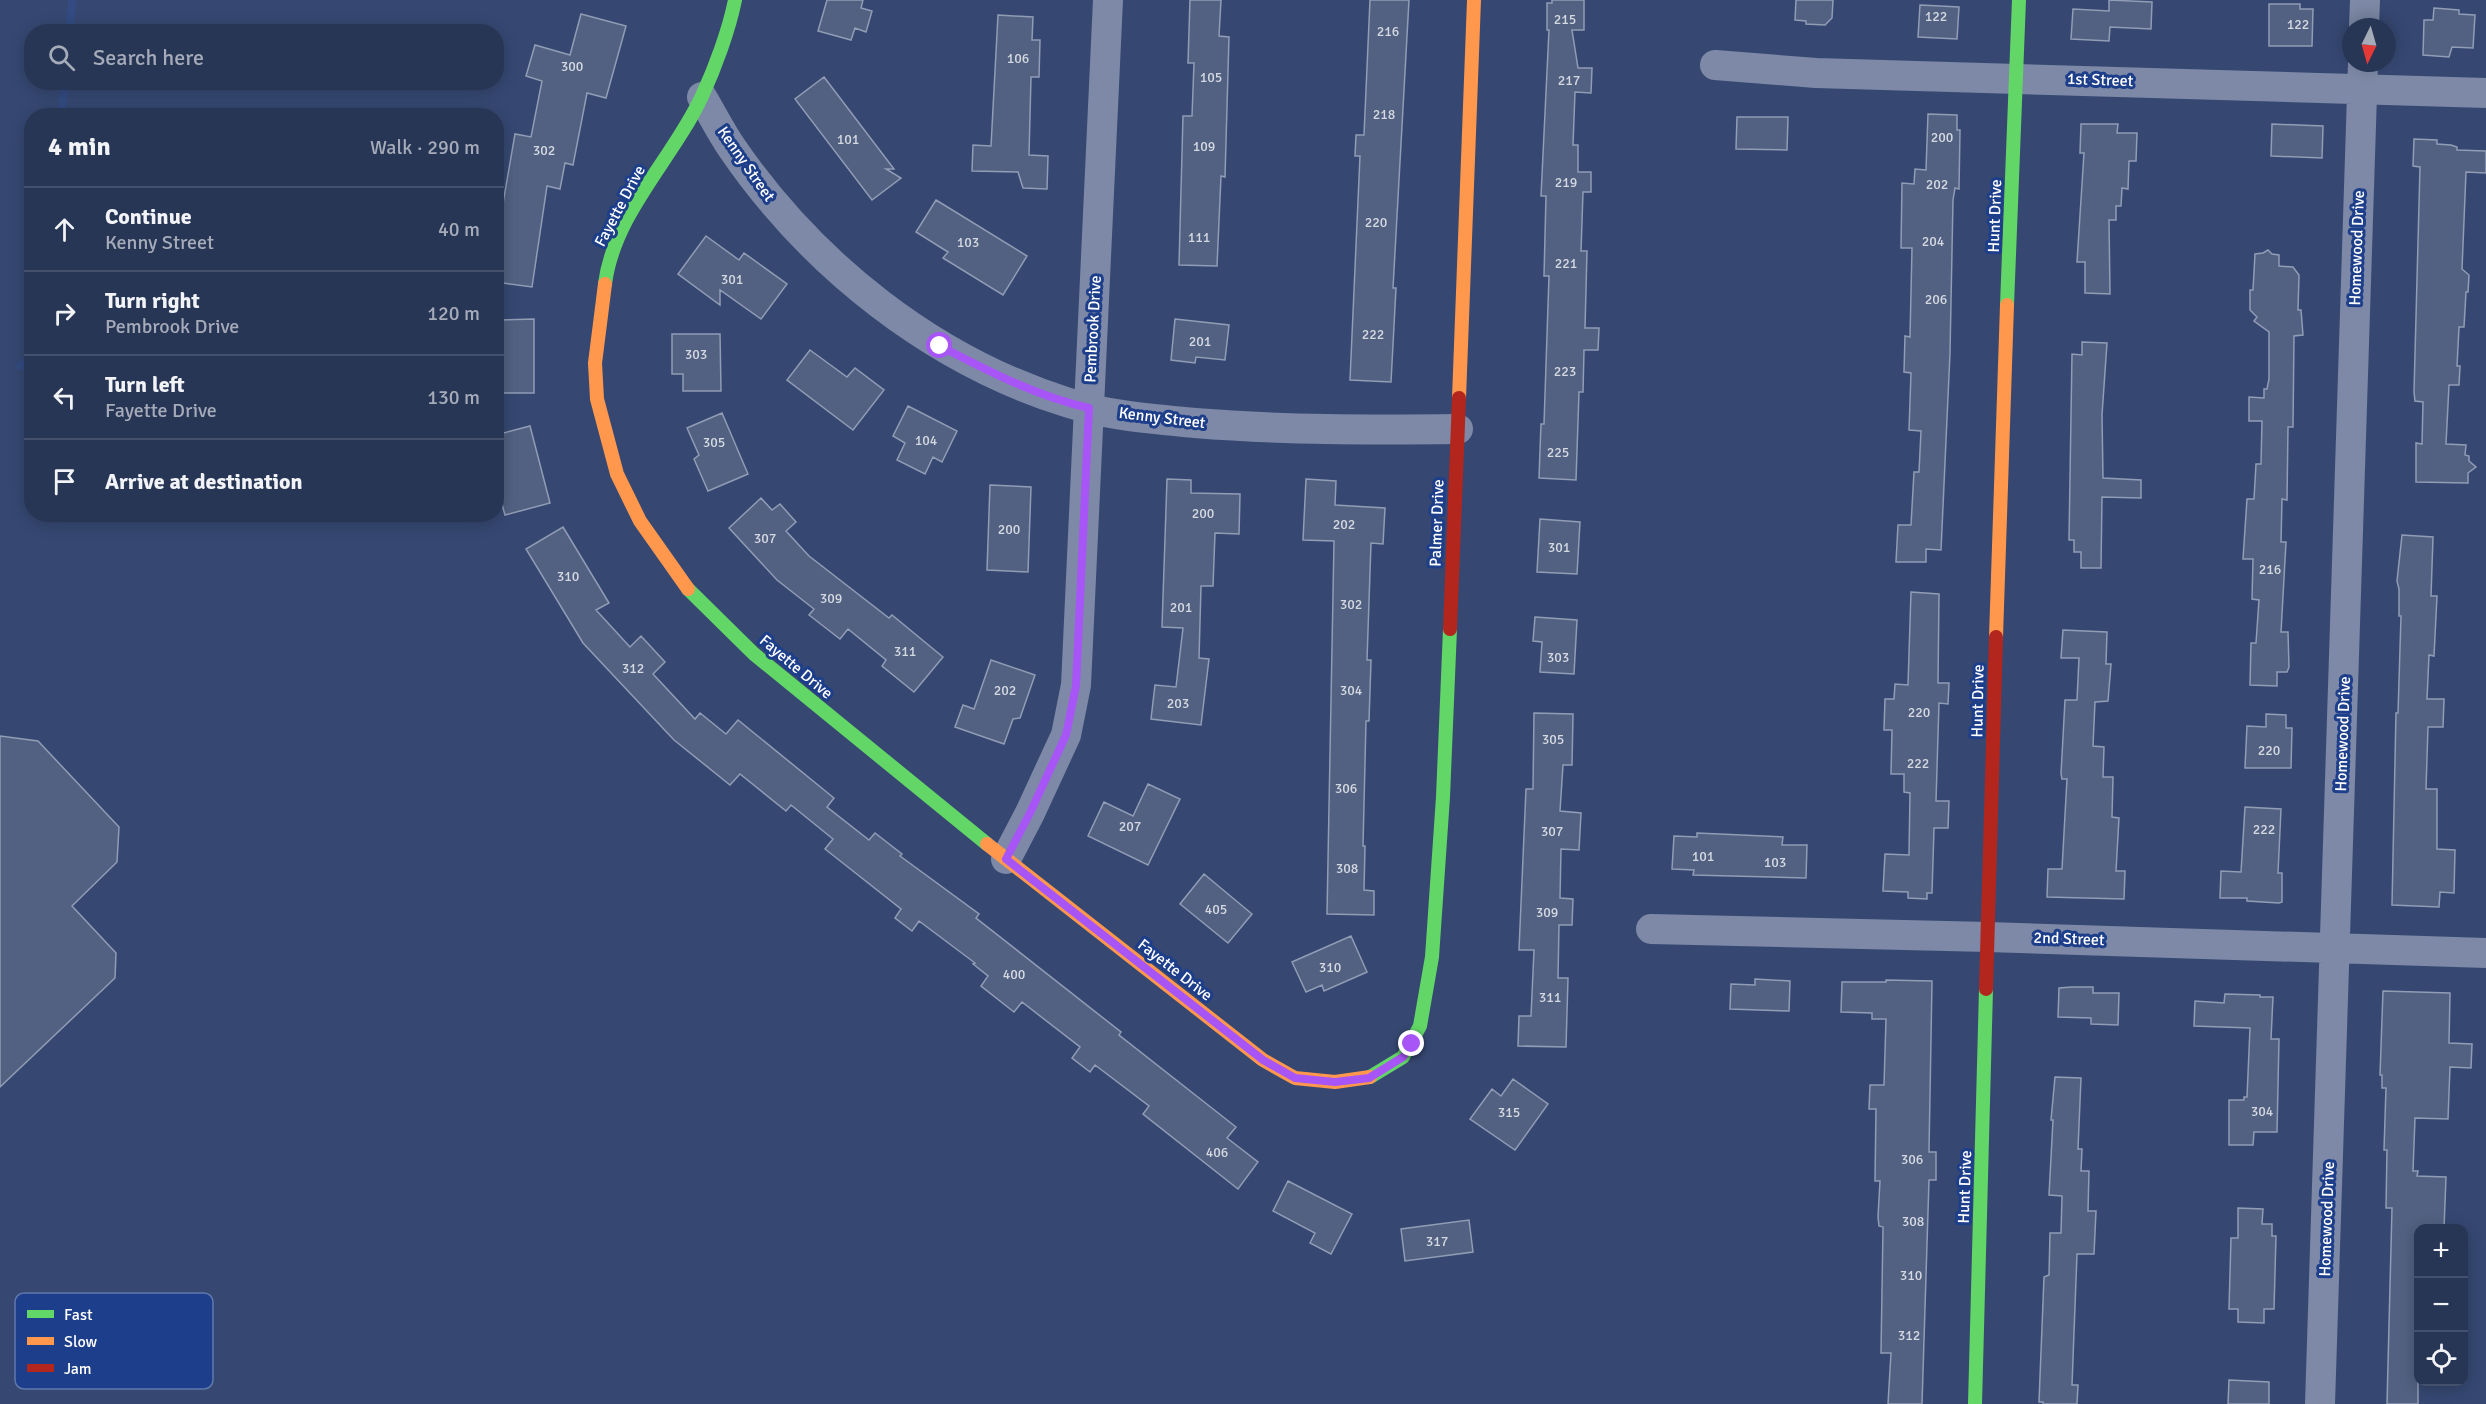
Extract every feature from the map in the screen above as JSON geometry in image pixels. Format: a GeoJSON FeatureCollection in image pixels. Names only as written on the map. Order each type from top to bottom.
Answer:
{"type":"FeatureCollection","features":[{"type":"Feature","properties":{"kind":"street","name":"Fayette Drive"},"geometry":{"type":"LineString","coordinates":[[735,0],[732,16],[702,97],[631,213],[615,246],[606,274],[595,363],[597,399],[617,474],[640,522],[684,585],[754,654],[1006,859],[1263,1060],[1295,1078],[1335,1082],[1369,1078],[1403,1057],[1412,1044]]}},
{"type":"Feature","properties":{"kind":"street","name":"Pembrook Drive"},"geometry":{"type":"LineString","coordinates":[[1006,859],[1066,735],[1076,686],[1108,0]]}},
{"type":"Feature","properties":{"kind":"street","name":"Palmer Drive"},"geometry":{"type":"LineString","coordinates":[[1412,1044],[1420,1026],[1433,947],[1443,797],[1474,0]]}},
{"type":"Feature","properties":{"kind":"street","name":"Hunt Drive"},"geometry":{"type":"LineString","coordinates":[[1975,1404],[1998,548],[2019,0]]}},
{"type":"Feature","properties":{"kind":"street"},"geometry":{"type":"LineString","coordinates":[[2364,18],[2365,0]]}},
{"type":"Feature","properties":{"kind":"street","name":"1st Street"},"geometry":{"type":"LineString","coordinates":[[1715,65],[1816,73],[2016,78],[2363,76],[2486,93]]}},
{"type":"Feature","properties":{"kind":"street","name":"Homewood Drive"},"geometry":{"type":"LineString","coordinates":[[2320,1404],[2363,76]]}},
{"type":"Feature","properties":{"kind":"street","name":"Kenny Street"},"geometry":{"type":"LineString","coordinates":[[702,97],[732,147],[780,210],[840,273],[940,346],[1007,380],[1070,404],[1142,418],[1255,428],[1341,431],[1458,429]]}},
{"type":"Feature","properties":{"kind":"street","name":"2nd Street"},"geometry":{"type":"LineString","coordinates":[[1651,929],[2486,953]]}},
{"type":"Feature","properties":{"kind":"building"},"geometry":{"type":"Polygon","coordinates":[[[827,0],[863,0],[861,8],[872,11],[866,32],[855,28],[851,40],[818,31],[827,0]]]}},
{"type":"Feature","properties":{"kind":"building"},"geometry":{"type":"Polygon","coordinates":[[[1190,0],[1221,0],[1219,36],[1229,37],[1225,177],[1221,176],[1217,266],[1179,265],[1183,116],[1192,116],[1194,63],[1188,63],[1190,0]]]}},
{"type":"Feature","properties":{"kind":"building"},"geometry":{"type":"Polygon","coordinates":[[[1370,0],[1409,0],[1393,288],[1396,288],[1391,382],[1350,380],[1360,156],[1355,156],[1356,135],[1364,135],[1370,0]]]}},
{"type":"Feature","properties":{"kind":"building"},"geometry":{"type":"Polygon","coordinates":[[[1552,0],[1584,0],[1584,30],[1572,30],[1578,68],[1592,68],[1591,93],[1575,92],[1573,145],[1578,145],[1578,172],[1591,172],[1591,192],[1583,192],[1581,251],[1587,251],[1585,328],[1599,328],[1598,350],[1584,350],[1583,392],[1579,392],[1576,480],[1539,478],[1541,424],[1544,424],[1549,276],[1544,276],[1546,196],[1541,196],[1549,30],[1547,30],[1547,3],[1552,3],[1552,0]]]}},
{"type":"Feature","properties":{"kind":"building"},"geometry":{"type":"Polygon","coordinates":[[[1796,0],[1833,0],[1832,18],[1825,25],[1806,24],[1806,21],[1795,20],[1796,0]]]}},
{"type":"Feature","properties":{"kind":"building"},"geometry":{"type":"Polygon","coordinates":[[[2109,0],[2152,2],[2151,29],[2110,27],[2109,41],[2071,39],[2073,9],[2109,11],[2109,0]]]}},
{"type":"Feature","properties":{"kind":"building"},"geometry":{"type":"Polygon","coordinates":[[[2269,4],[2300,4],[2300,9],[2313,9],[2312,46],[2269,46],[2269,4]]]}},
{"type":"Feature","properties":{"kind":"building"},"geometry":{"type":"Polygon","coordinates":[[[1920,5],[1959,7],[1957,39],[1918,37],[1920,5]]]}},
{"type":"Feature","properties":{"kind":"building"},"geometry":{"type":"Polygon","coordinates":[[[2434,8],[2459,10],[2459,14],[2475,15],[2473,48],[2452,47],[2449,57],[2423,55],[2424,20],[2433,20],[2434,8]]]}},
{"type":"Feature","properties":{"kind":"building"},"geometry":{"type":"Polygon","coordinates":[[[581,14],[626,26],[606,98],[587,93],[573,165],[565,163],[560,189],[547,186],[532,287],[504,283],[504,198],[515,134],[531,137],[542,81],[526,76],[535,45],[570,55],[581,14]]]}},
{"type":"Feature","properties":{"kind":"building"},"geometry":{"type":"Polygon","coordinates":[[[998,15],[1033,17],[1032,40],[1040,40],[1039,77],[1031,77],[1029,155],[1048,156],[1047,189],[1023,188],[1018,172],[972,171],[973,145],[991,146],[998,15]]]}},
{"type":"Feature","properties":{"kind":"building"},"geometry":{"type":"Polygon","coordinates":[[[824,77],[894,169],[886,169],[901,178],[872,200],[795,99],[824,77]]]}},
{"type":"Feature","properties":{"kind":"building"},"geometry":{"type":"Polygon","coordinates":[[[1928,114],[1957,115],[1957,130],[1960,130],[1959,189],[1955,188],[1953,200],[1950,353],[1941,550],[1926,549],[1926,562],[1896,562],[1898,525],[1911,525],[1914,472],[1919,472],[1921,431],[1909,430],[1911,373],[1904,372],[1905,336],[1910,337],[1912,248],[1901,248],[1902,183],[1914,184],[1915,169],[1926,170],[1928,114]]]}},
{"type":"Feature","properties":{"kind":"building"},"geometry":{"type":"Polygon","coordinates":[[[1737,117],[1788,117],[1787,150],[1736,149],[1737,117]]]}},
{"type":"Feature","properties":{"kind":"building"},"geometry":{"type":"Polygon","coordinates":[[[2081,124],[2118,124],[2117,133],[2137,133],[2136,161],[2129,161],[2128,189],[2122,188],[2121,206],[2116,206],[2116,220],[2109,220],[2110,294],[2085,293],[2085,262],[2077,262],[2084,153],[2080,153],[2081,124]]]}},
{"type":"Feature","properties":{"kind":"building"},"geometry":{"type":"Polygon","coordinates":[[[2272,124],[2323,126],[2322,158],[2271,156],[2272,124]]]}},
{"type":"Feature","properties":{"kind":"building"},"geometry":{"type":"Polygon","coordinates":[[[2414,139],[2437,140],[2437,144],[2451,145],[2457,147],[2457,150],[2486,151],[2486,173],[2466,172],[2462,269],[2469,275],[2468,292],[2466,292],[2464,327],[2459,327],[2457,366],[2460,366],[2459,385],[2449,385],[2446,444],[2466,445],[2465,455],[2469,456],[2469,461],[2476,467],[2468,473],[2468,483],[2416,482],[2416,443],[2422,444],[2423,402],[2415,401],[2414,392],[2420,167],[2413,166],[2414,139]]]}},
{"type":"Feature","properties":{"kind":"building"},"geometry":{"type":"Polygon","coordinates":[[[936,200],[1027,256],[1003,295],[943,258],[948,252],[916,232],[936,200]]]}},
{"type":"Feature","properties":{"kind":"building"},"geometry":{"type":"Polygon","coordinates":[[[706,236],[739,260],[744,253],[787,284],[761,319],[720,290],[720,305],[678,274],[706,236]]]}},
{"type":"Feature","properties":{"kind":"building"},"geometry":{"type":"Polygon","coordinates":[[[2268,250],[2272,254],[2279,255],[2279,266],[2293,267],[2299,275],[2298,310],[2301,310],[2303,335],[2294,336],[2293,427],[2288,427],[2287,500],[2282,499],[2281,542],[2286,542],[2281,632],[2288,632],[2289,667],[2287,672],[2277,672],[2277,686],[2250,685],[2251,643],[2256,643],[2259,600],[2252,599],[2253,559],[2243,559],[2247,499],[2254,499],[2256,464],[2261,464],[2262,421],[2249,421],[2249,397],[2264,398],[2264,389],[2267,389],[2269,379],[2269,332],[2254,321],[2257,317],[2250,310],[2250,290],[2253,290],[2255,254],[2268,250]]]}},
{"type":"Feature","properties":{"kind":"building"},"geometry":{"type":"Polygon","coordinates":[[[534,319],[534,393],[504,393],[504,320],[534,319]]]}},
{"type":"Feature","properties":{"kind":"building"},"geometry":{"type":"Polygon","coordinates":[[[1175,319],[1229,325],[1225,360],[1196,357],[1195,363],[1171,360],[1175,319]]]}},
{"type":"Feature","properties":{"kind":"building"},"geometry":{"type":"Polygon","coordinates":[[[672,334],[720,334],[721,391],[683,391],[683,374],[672,374],[672,334]]]}},
{"type":"Feature","properties":{"kind":"building"},"geometry":{"type":"Polygon","coordinates":[[[2082,342],[2107,343],[2102,415],[2103,478],[2141,480],[2141,498],[2102,497],[2101,568],[2081,568],[2081,552],[2074,552],[2074,540],[2069,540],[2072,354],[2082,355],[2082,342]]]}},
{"type":"Feature","properties":{"kind":"building"},"geometry":{"type":"Polygon","coordinates":[[[810,350],[847,377],[855,368],[884,390],[853,430],[787,380],[810,350]]]}},
{"type":"Feature","properties":{"kind":"building"},"geometry":{"type":"Polygon","coordinates":[[[908,406],[957,431],[942,462],[933,457],[925,474],[897,460],[905,443],[893,436],[908,406]]]}},
{"type":"Feature","properties":{"kind":"building"},"geometry":{"type":"Polygon","coordinates":[[[722,413],[748,474],[708,491],[694,459],[699,455],[687,428],[722,413]]]}},
{"type":"Feature","properties":{"kind":"building"},"geometry":{"type":"Polygon","coordinates":[[[530,426],[550,503],[505,515],[504,433],[530,426]]]}},
{"type":"Feature","properties":{"kind":"building"},"geometry":{"type":"Polygon","coordinates":[[[1167,479],[1191,480],[1191,493],[1240,494],[1239,534],[1215,533],[1213,586],[1201,586],[1199,658],[1209,659],[1201,725],[1151,719],[1155,685],[1176,687],[1183,628],[1162,627],[1167,479]]]}},
{"type":"Feature","properties":{"kind":"building"},"geometry":{"type":"Polygon","coordinates":[[[1306,479],[1336,481],[1335,505],[1385,508],[1383,544],[1371,543],[1367,660],[1371,660],[1369,721],[1366,721],[1364,890],[1374,891],[1374,915],[1327,914],[1334,541],[1303,540],[1306,479]]]}},
{"type":"Feature","properties":{"kind":"building"},"geometry":{"type":"Polygon","coordinates":[[[990,485],[1031,487],[1028,572],[987,570],[990,485]]]}},
{"type":"Feature","properties":{"kind":"building"},"geometry":{"type":"Polygon","coordinates":[[[761,498],[772,510],[780,504],[796,522],[786,531],[809,556],[889,618],[892,615],[943,657],[914,692],[882,666],[886,660],[848,629],[840,639],[809,615],[814,609],[777,580],[729,528],[761,498]]]}},
{"type":"Feature","properties":{"kind":"building"},"geometry":{"type":"Polygon","coordinates":[[[1540,519],[1580,522],[1577,574],[1537,572],[1540,519]]]}},
{"type":"Feature","properties":{"kind":"building"},"geometry":{"type":"Polygon","coordinates":[[[563,527],[609,603],[596,610],[630,647],[641,636],[665,662],[653,674],[695,719],[700,713],[726,734],[738,720],[834,798],[827,807],[869,840],[875,833],[902,854],[900,856],[979,914],[976,918],[1121,1032],[1119,1035],[1236,1127],[1227,1138],[1258,1162],[1238,1189],[1143,1114],[1149,1106],[1095,1065],[1090,1072],[1072,1058],[1080,1047],[1022,1002],[1014,1012],[981,986],[988,976],[973,964],[975,963],[919,921],[912,931],[895,918],[901,909],[825,849],[833,839],[791,805],[786,811],[740,774],[730,785],[674,740],[583,643],[526,549],[563,527]]]}},
{"type":"Feature","properties":{"kind":"building"},"geometry":{"type":"Polygon","coordinates":[[[2402,535],[2433,537],[2431,596],[2437,596],[2434,656],[2429,655],[2427,699],[2444,699],[2443,727],[2428,727],[2426,789],[2437,789],[2437,849],[2455,850],[2454,893],[2440,892],[2439,907],[2392,905],[2396,713],[2398,713],[2401,616],[2399,616],[2397,581],[2402,535]]]}},
{"type":"Feature","properties":{"kind":"building"},"geometry":{"type":"Polygon","coordinates":[[[1911,592],[1939,594],[1938,683],[1949,683],[1948,704],[1939,703],[1936,801],[1949,801],[1948,828],[1934,828],[1932,893],[1927,893],[1927,899],[1908,898],[1908,892],[1883,891],[1885,854],[1909,855],[1910,793],[1904,792],[1904,774],[1891,774],[1892,730],[1884,730],[1885,699],[1894,699],[1895,684],[1908,685],[1911,592]]]}},
{"type":"Feature","properties":{"kind":"building"},"geometry":{"type":"Polygon","coordinates":[[[1535,617],[1577,620],[1574,674],[1540,672],[1542,642],[1533,641],[1535,617]]]}},
{"type":"Feature","properties":{"kind":"building"},"geometry":{"type":"Polygon","coordinates":[[[2063,630],[2107,632],[2106,664],[2111,664],[2108,701],[2095,702],[2093,746],[2104,747],[2103,777],[2113,777],[2112,817],[2119,818],[2116,871],[2125,871],[2124,899],[2047,897],[2048,869],[2062,869],[2067,779],[2062,779],[2061,774],[2065,700],[2077,700],[2079,658],[2061,658],[2063,630]]]}},
{"type":"Feature","properties":{"kind":"building"},"geometry":{"type":"Polygon","coordinates":[[[991,660],[1035,675],[1020,718],[1013,719],[1004,744],[955,727],[963,705],[974,709],[991,660]]]}},
{"type":"Feature","properties":{"kind":"building"},"geometry":{"type":"Polygon","coordinates":[[[1534,713],[1573,714],[1572,765],[1563,765],[1560,811],[1581,813],[1579,850],[1561,849],[1560,898],[1573,899],[1572,925],[1559,925],[1558,978],[1568,978],[1566,1047],[1518,1046],[1519,1016],[1531,1016],[1534,950],[1519,950],[1526,789],[1533,789],[1534,713]]]}},
{"type":"Feature","properties":{"kind":"building"},"geometry":{"type":"Polygon","coordinates":[[[2266,714],[2286,715],[2286,728],[2292,728],[2291,768],[2245,768],[2247,726],[2266,727],[2266,714]]]}},
{"type":"Feature","properties":{"kind":"building"},"geometry":{"type":"Polygon","coordinates":[[[0,736],[38,741],[119,827],[117,862],[72,906],[116,953],[115,978],[0,1087],[0,736]]]}},
{"type":"Feature","properties":{"kind":"building"},"geometry":{"type":"Polygon","coordinates":[[[1148,784],[1180,799],[1148,865],[1088,836],[1104,802],[1133,816],[1148,784]]]}},
{"type":"Feature","properties":{"kind":"building"},"geometry":{"type":"Polygon","coordinates":[[[2245,807],[2281,809],[2278,873],[2282,873],[2282,902],[2220,898],[2221,871],[2241,872],[2245,807]]]}},
{"type":"Feature","properties":{"kind":"building"},"geometry":{"type":"Polygon","coordinates":[[[1697,833],[1783,837],[1782,845],[1807,845],[1806,878],[1693,875],[1694,870],[1672,869],[1674,836],[1697,837],[1697,833]]]}},
{"type":"Feature","properties":{"kind":"building"},"geometry":{"type":"Polygon","coordinates":[[[1204,874],[1252,914],[1228,943],[1180,904],[1204,874]]]}},
{"type":"Feature","properties":{"kind":"building"},"geometry":{"type":"Polygon","coordinates":[[[1351,936],[1367,972],[1324,991],[1322,985],[1306,992],[1292,962],[1351,936]]]}},
{"type":"Feature","properties":{"kind":"building"},"geometry":{"type":"Polygon","coordinates":[[[1755,979],[1790,981],[1789,1011],[1730,1009],[1731,984],[1755,985],[1755,979]]]}},
{"type":"Feature","properties":{"kind":"building"},"geometry":{"type":"Polygon","coordinates":[[[1886,980],[1932,981],[1929,1152],[1936,1152],[1936,1180],[1929,1180],[1922,1404],[1888,1404],[1891,1353],[1881,1353],[1883,1227],[1879,1226],[1878,1217],[1880,1181],[1875,1181],[1876,1109],[1869,1109],[1870,1085],[1884,1085],[1886,1019],[1872,1019],[1872,1013],[1841,1012],[1842,982],[1886,982],[1886,980]]]}},
{"type":"Feature","properties":{"kind":"building"},"geometry":{"type":"Polygon","coordinates":[[[2093,987],[2093,993],[2119,993],[2118,1025],[2091,1024],[2091,1018],[2058,1017],[2059,988],[2093,987]]]}},
{"type":"Feature","properties":{"kind":"building"},"geometry":{"type":"Polygon","coordinates":[[[2383,991],[2450,993],[2449,1043],[2472,1044],[2471,1068],[2450,1067],[2448,1119],[2415,1118],[2413,1171],[2418,1171],[2417,1176],[2446,1177],[2444,1224],[2414,1224],[2414,1386],[2418,1386],[2418,1404],[2387,1404],[2392,1208],[2386,1208],[2387,1150],[2384,1150],[2386,1088],[2382,1088],[2382,1075],[2380,1075],[2383,991]]]}},
{"type":"Feature","properties":{"kind":"building"},"geometry":{"type":"Polygon","coordinates":[[[2225,994],[2273,997],[2271,1039],[2279,1039],[2277,1132],[2254,1132],[2253,1145],[2229,1145],[2229,1100],[2244,1100],[2244,1097],[2247,1097],[2250,1028],[2194,1026],[2195,1001],[2224,1003],[2225,994]]]}},
{"type":"Feature","properties":{"kind":"building"},"geometry":{"type":"Polygon","coordinates":[[[2055,1077],[2081,1078],[2078,1149],[2082,1149],[2081,1171],[2089,1171],[2088,1211],[2096,1211],[2094,1254],[2077,1254],[2072,1385],[2078,1385],[2077,1404],[2039,1402],[2044,1277],[2049,1275],[2050,1233],[2061,1233],[2062,1196],[2049,1195],[2053,1120],[2051,1120],[2055,1077]]]}},
{"type":"Feature","properties":{"kind":"building"},"geometry":{"type":"Polygon","coordinates":[[[1513,1079],[1548,1104],[1515,1150],[1470,1119],[1492,1089],[1501,1096],[1513,1079]]]}},
{"type":"Feature","properties":{"kind":"building"},"geometry":{"type":"Polygon","coordinates":[[[1288,1181],[1352,1214],[1331,1254],[1310,1243],[1315,1233],[1273,1211],[1288,1181]]]}},
{"type":"Feature","properties":{"kind":"building"},"geometry":{"type":"Polygon","coordinates":[[[2238,1208],[2263,1209],[2262,1224],[2272,1224],[2272,1236],[2276,1236],[2274,1309],[2264,1309],[2264,1323],[2238,1322],[2238,1309],[2229,1309],[2231,1238],[2238,1238],[2238,1208]]]}},
{"type":"Feature","properties":{"kind":"building"},"geometry":{"type":"Polygon","coordinates":[[[1469,1220],[1473,1252],[1405,1261],[1401,1229],[1469,1220]]]}},
{"type":"Feature","properties":{"kind":"building"},"geometry":{"type":"Polygon","coordinates":[[[2229,1380],[2269,1382],[2269,1404],[2228,1404],[2229,1380]]]}},
{"type":"Feature","properties":{"kind":"waterway"},"geometry":{"type":"LineString","coordinates":[[70,24],[72,0]]}},
{"type":"Feature","properties":{"kind":"waterway"},"geometry":{"type":"LineString","coordinates":[[62,108],[64,90]]}},
{"type":"Feature","properties":{"kind":"waterway"},"geometry":{"type":"LineString","coordinates":[[20,366],[24,363]]}},
{"type":"Feature","properties":{"kind":"traffic: fast"},"geometry":{"type":"LineString","coordinates":[[605,284],[611,258],[632,210],[676,142],[702,96],[721,49],[735,0]]}},
{"type":"Feature","properties":{"kind":"traffic: fast"},"geometry":{"type":"LineString","coordinates":[[2007,305],[2019,0]]}},
{"type":"Feature","properties":{"kind":"traffic: fast"},"geometry":{"type":"LineString","coordinates":[[688,589],[754,654],[987,844]]}},
{"type":"Feature","properties":{"kind":"traffic: fast"},"geometry":{"type":"LineString","coordinates":[[1370,1077],[1403,1057],[1420,1026],[1432,957],[1443,797],[1450,629]]}},
{"type":"Feature","properties":{"kind":"traffic: fast"},"geometry":{"type":"LineString","coordinates":[[1975,1404],[1986,989]]}},
{"type":"Feature","properties":{"kind":"traffic: slow"},"geometry":{"type":"LineString","coordinates":[[1459,398],[1474,0]]}},
{"type":"Feature","properties":{"kind":"traffic: slow"},"geometry":{"type":"LineString","coordinates":[[605,284],[595,363],[597,399],[617,474],[640,521],[688,589]]}},
{"type":"Feature","properties":{"kind":"traffic: slow"},"geometry":{"type":"LineString","coordinates":[[1996,637],[2007,305]]}},
{"type":"Feature","properties":{"kind":"traffic: slow"},"geometry":{"type":"LineString","coordinates":[[987,844],[1263,1060],[1295,1078],[1335,1082],[1370,1077]]}},
{"type":"Feature","properties":{"kind":"traffic: jam"},"geometry":{"type":"LineString","coordinates":[[1450,629],[1459,398]]}},
{"type":"Feature","properties":{"kind":"traffic: jam"},"geometry":{"type":"LineString","coordinates":[[1986,989],[1996,637]]}},
{"type":"Feature","properties":{"kind":"route"},"geometry":{"type":"LineString","coordinates":[[940,346],[1007,380],[1070,404],[1089,408],[1076,686],[1066,735],[1006,859],[1263,1060],[1295,1078],[1335,1082],[1369,1078],[1403,1057],[1412,1044]]}}]}
